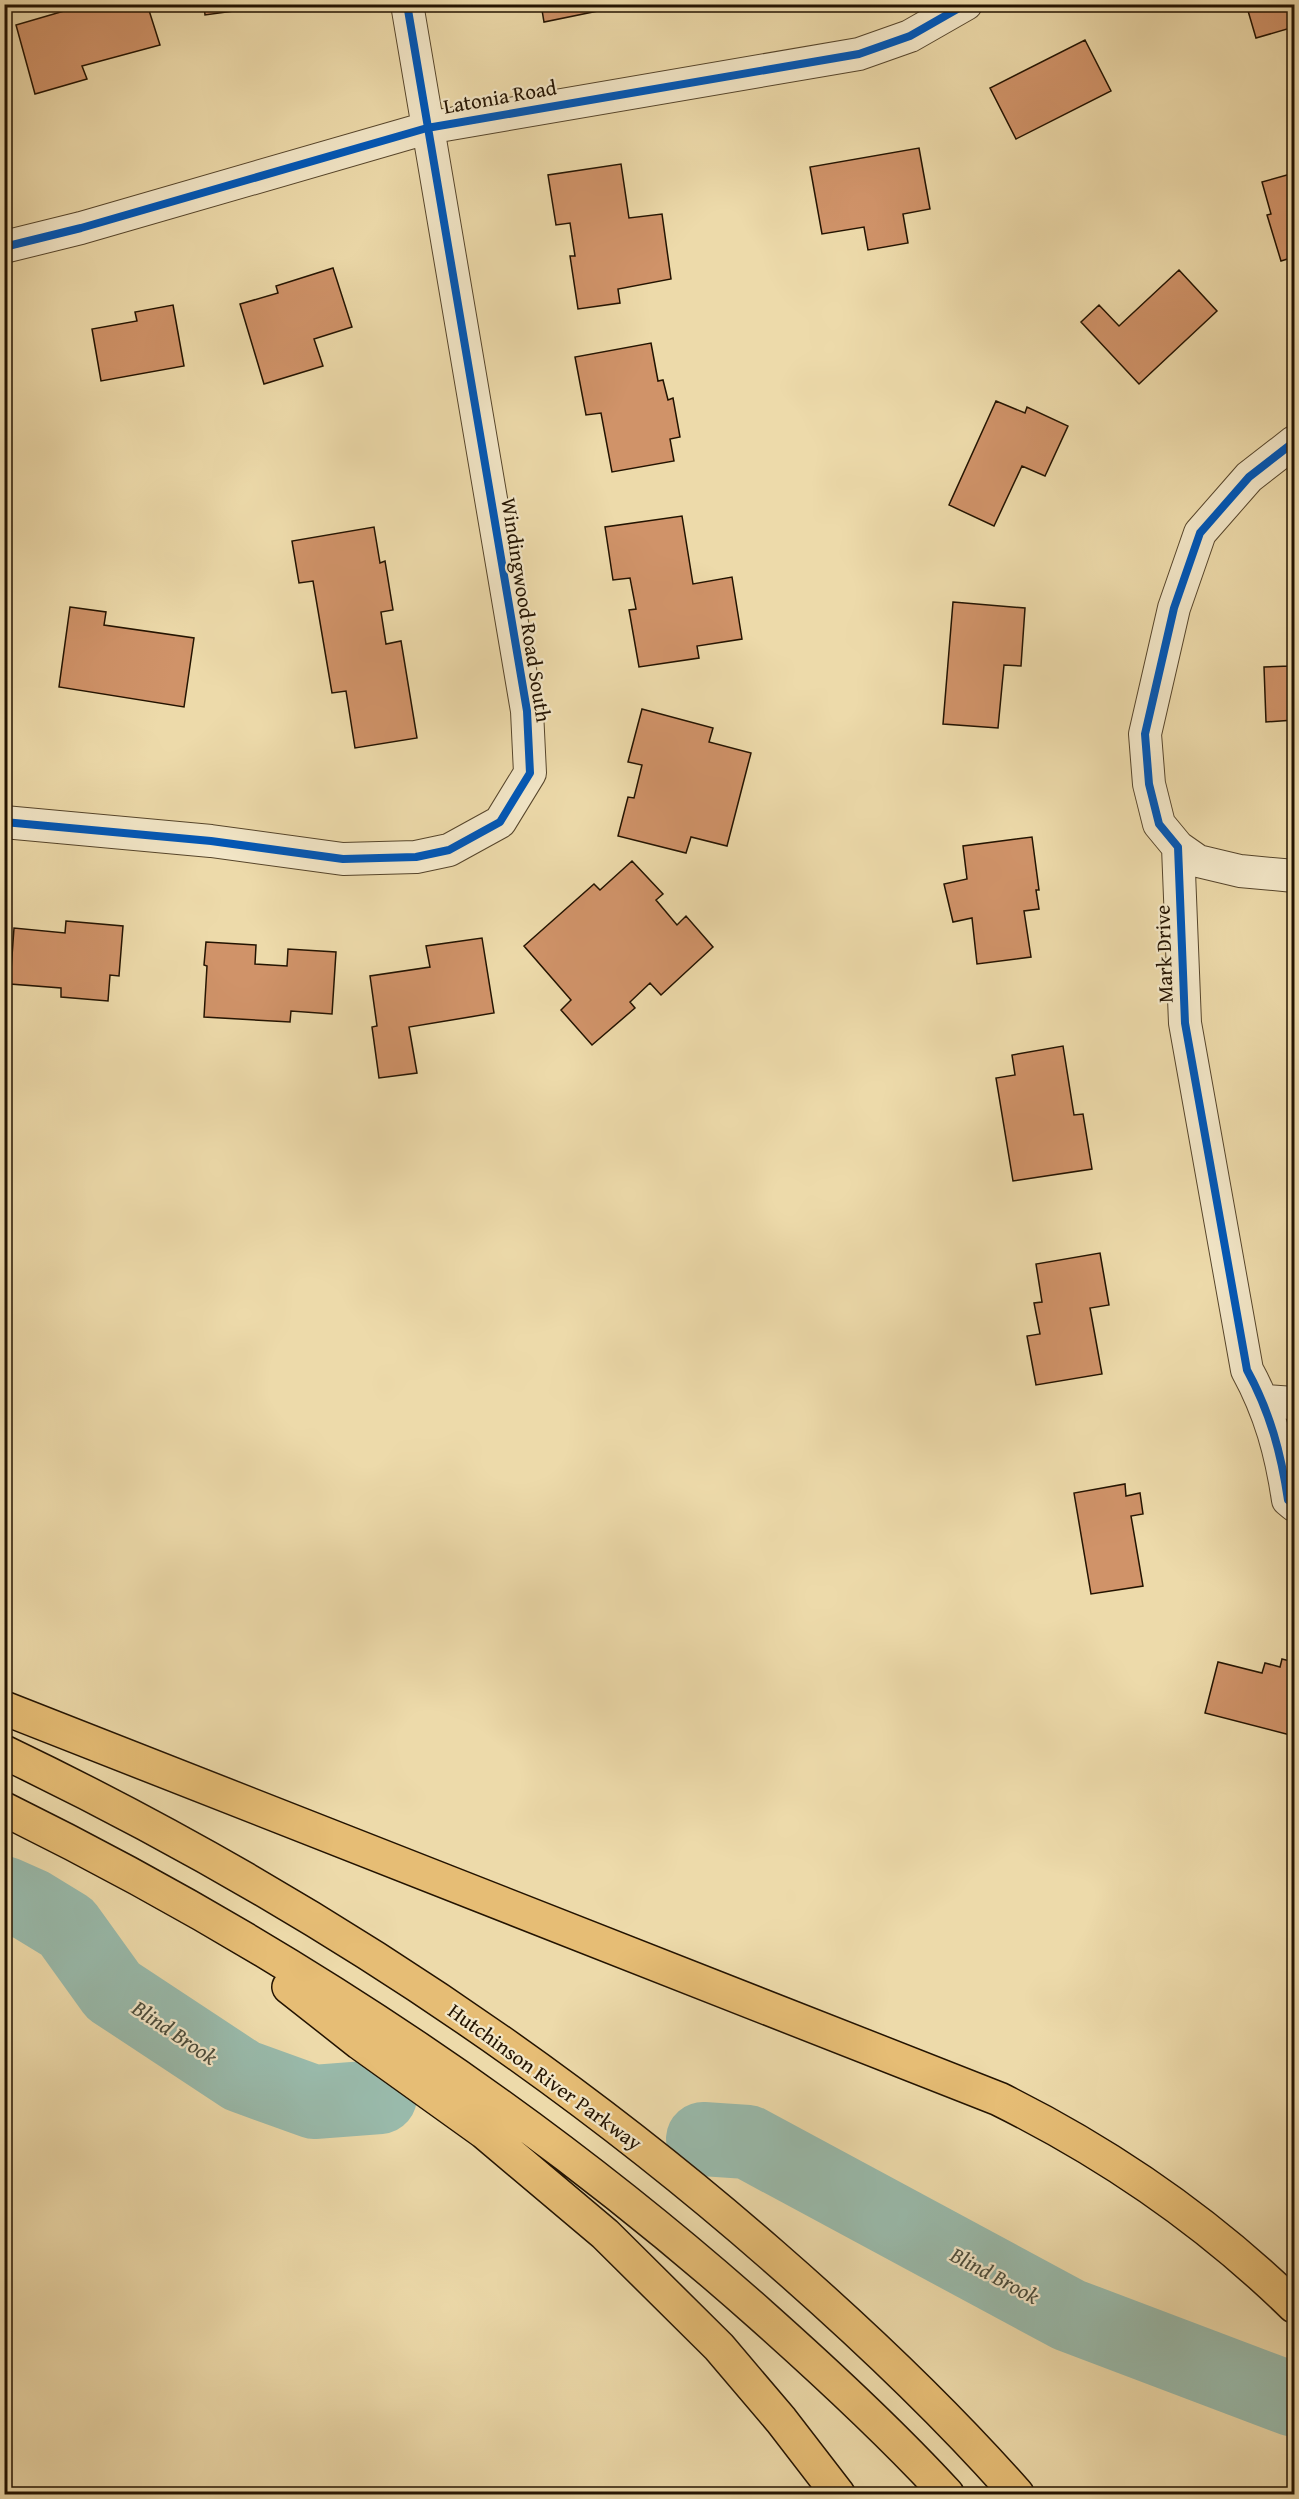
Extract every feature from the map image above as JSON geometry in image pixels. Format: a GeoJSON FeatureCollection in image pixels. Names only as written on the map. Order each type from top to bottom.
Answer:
{"type":"FeatureCollection","features":[{"type":"Feature","properties":{"kind":"highway"},"geometry":{"type":"LineString","coordinates":[[4,1708],[999,2099],[1086,2145],[1173,2202],[1245,2260],[1294,2306]]}},
{"type":"Feature","properties":{"kind":"highway","name":"Hutchinson River Parkway"},"geometry":{"type":"LineString","coordinates":[[4,1752],[131,1815],[196,1851],[386,1964],[449,2006],[633,2140],[799,2278],[904,2376],[1017,2494]]}},
{"type":"Feature","properties":{"kind":"highway"},"geometry":{"type":"LineString","coordinates":[[4,1809],[182,1902],[398,2034],[491,2098],[666,2232],[781,2332],[884,2429],[947,2494]]}},
{"type":"Feature","properties":{"kind":"highway"},"geometry":{"type":"LineString","coordinates":[[182,1902],[360,2043],[483,2132],[605,2234],[683,2310],[752,2385],[838,2494]]}},
{"type":"Feature","properties":{"kind":"street","name":"Windingwood Road South"},"geometry":{"type":"LineString","coordinates":[[4,822],[211,841],[344,859],[416,857],[449,850],[500,822],[530,773],[527,711],[407,4]]}},
{"type":"Feature","properties":{"kind":"street","name":"Latonia Road"},"geometry":{"type":"LineString","coordinates":[[4,247],[81,228],[427,128],[860,54],[910,36],[966,4]]}},
{"type":"Feature","properties":{"kind":"street"},"geometry":{"type":"LineString","coordinates":[[1294,442],[1249,477],[1200,533],[1174,608],[1145,734],[1149,784],[1160,824],[1178,847],[1198,861],[1240,871],[1294,876]]}},
{"type":"Feature","properties":{"kind":"street","name":"Mark Drive"},"geometry":{"type":"LineString","coordinates":[[1178,847],[1185,1023],[1247,1370],[1280,1402],[1281,1453],[1288,1500],[1294,1505]]}},
{"type":"Feature","properties":{"kind":"building"},"geometry":{"type":"Polygon","coordinates":[[[88,4],[147,4],[160,45],[82,66],[87,79],[35,94],[16,25],[88,4]]]}},
{"type":"Feature","properties":{"kind":"building"},"geometry":{"type":"Polygon","coordinates":[[[204,4],[254,4],[255,8],[205,15],[204,4]]]}},
{"type":"Feature","properties":{"kind":"building"},"geometry":{"type":"Polygon","coordinates":[[[541,4],[632,4],[544,22],[541,4]]]}},
{"type":"Feature","properties":{"kind":"building"},"geometry":{"type":"Polygon","coordinates":[[[1246,4],[1294,4],[1294,27],[1256,38],[1246,4]]]}},
{"type":"Feature","properties":{"kind":"building"},"geometry":{"type":"Polygon","coordinates":[[[1085,40],[1111,91],[1016,139],[990,88],[1085,40]]]}},
{"type":"Feature","properties":{"kind":"building"},"geometry":{"type":"Polygon","coordinates":[[[919,148],[930,209],[903,214],[908,243],[868,250],[864,227],[822,234],[810,167],[919,148]]]}},
{"type":"Feature","properties":{"kind":"building"},"geometry":{"type":"Polygon","coordinates":[[[621,164],[629,218],[662,214],[671,279],[618,289],[620,303],[578,309],[570,256],[575,256],[570,223],[556,225],[548,175],[621,164]]]}},
{"type":"Feature","properties":{"kind":"building"},"geometry":{"type":"Polygon","coordinates":[[[1294,173],[1294,257],[1281,261],[1267,215],[1271,214],[1262,182],[1294,173]]]}},
{"type":"Feature","properties":{"kind":"building"},"geometry":{"type":"Polygon","coordinates":[[[333,268],[352,327],[314,339],[323,366],[264,384],[240,304],[278,293],[276,286],[333,268]]]}},
{"type":"Feature","properties":{"kind":"building"},"geometry":{"type":"Polygon","coordinates":[[[1179,270],[1217,311],[1139,384],[1081,322],[1099,305],[1119,326],[1179,270]]]}},
{"type":"Feature","properties":{"kind":"building"},"geometry":{"type":"Polygon","coordinates":[[[173,305],[184,366],[101,381],[92,329],[137,321],[135,312],[173,305]]]}},
{"type":"Feature","properties":{"kind":"building"},"geometry":{"type":"Polygon","coordinates":[[[651,343],[658,381],[663,380],[668,400],[673,398],[680,437],[670,439],[674,461],[612,472],[601,413],[586,415],[575,357],[651,343]]]}},
{"type":"Feature","properties":{"kind":"building"},"geometry":{"type":"Polygon","coordinates":[[[996,401],[1025,413],[1027,407],[1068,426],[1045,476],[1022,466],[994,526],[949,505],[996,401]]]}},
{"type":"Feature","properties":{"kind":"building"},"geometry":{"type":"Polygon","coordinates":[[[682,516],[693,584],[732,577],[742,639],[697,646],[699,658],[639,667],[629,610],[636,609],[630,578],[613,580],[605,527],[682,516]]]}},
{"type":"Feature","properties":{"kind":"building"},"geometry":{"type":"Polygon","coordinates":[[[374,527],[380,563],[385,561],[393,610],[381,612],[386,644],[401,641],[417,738],[355,748],[346,691],[332,693],[313,581],[299,583],[292,541],[374,527]]]}},
{"type":"Feature","properties":{"kind":"building"},"geometry":{"type":"Polygon","coordinates":[[[1288,599],[1294,599],[1294,720],[1266,722],[1264,667],[1290,666],[1288,599]]]}},
{"type":"Feature","properties":{"kind":"building"},"geometry":{"type":"Polygon","coordinates":[[[953,602],[1025,608],[1021,666],[1004,665],[998,728],[943,724],[953,602]]]}},
{"type":"Feature","properties":{"kind":"building"},"geometry":{"type":"Polygon","coordinates":[[[70,607],[106,612],[104,625],[194,638],[184,707],[59,687],[70,607]]]}},
{"type":"Feature","properties":{"kind":"building"},"geometry":{"type":"Polygon","coordinates":[[[642,709],[713,728],[709,742],[751,753],[727,846],[691,837],[686,853],[618,836],[628,797],[634,798],[642,765],[628,762],[642,709]]]}},
{"type":"Feature","properties":{"kind":"building"},"geometry":{"type":"Polygon","coordinates":[[[1032,837],[1039,890],[1036,890],[1039,909],[1024,911],[1031,957],[977,964],[972,918],[953,922],[944,884],[967,879],[963,846],[1032,837]]]}},
{"type":"Feature","properties":{"kind":"building"},"geometry":{"type":"Polygon","coordinates":[[[632,861],[663,894],[656,900],[677,925],[686,916],[713,947],[661,995],[650,983],[630,1002],[635,1008],[592,1045],[561,1010],[571,1000],[524,946],[594,884],[600,890],[632,861]]]}},
{"type":"Feature","properties":{"kind":"building"},"geometry":{"type":"Polygon","coordinates":[[[66,921],[123,926],[119,976],[110,975],[108,1001],[61,997],[61,988],[10,984],[14,928],[65,933],[66,921]]]}},
{"type":"Feature","properties":{"kind":"building"},"geometry":{"type":"Polygon","coordinates":[[[482,938],[494,1013],[409,1027],[417,1073],[379,1078],[372,1027],[377,1026],[370,976],[430,967],[426,946],[482,938]]]}},
{"type":"Feature","properties":{"kind":"building"},"geometry":{"type":"Polygon","coordinates":[[[206,942],[256,945],[255,964],[287,966],[288,949],[336,952],[332,1014],[291,1011],[290,1022],[204,1017],[206,942]]]}},
{"type":"Feature","properties":{"kind":"building"},"geometry":{"type":"Polygon","coordinates":[[[1063,1046],[1074,1115],[1083,1114],[1092,1169],[1013,1181],[996,1078],[1015,1075],[1012,1055],[1063,1046]]]}},
{"type":"Feature","properties":{"kind":"building"},"geometry":{"type":"Polygon","coordinates":[[[1100,1253],[1109,1305],[1090,1308],[1102,1374],[1036,1385],[1027,1336],[1040,1334],[1034,1303],[1042,1302],[1036,1264],[1100,1253]]]}},
{"type":"Feature","properties":{"kind":"building"},"geometry":{"type":"Polygon","coordinates":[[[1125,1484],[1126,1496],[1140,1493],[1143,1514],[1131,1516],[1143,1586],[1091,1594],[1074,1493],[1125,1484]]]}},
{"type":"Feature","properties":{"kind":"building"},"geometry":{"type":"Polygon","coordinates":[[[1282,1659],[1294,1662],[1294,1736],[1205,1713],[1218,1662],[1262,1673],[1265,1663],[1280,1667],[1282,1659]]]}},
{"type":"Feature","properties":{"kind":"waterway","name":"Blind Brook"},"geometry":{"type":"LineString","coordinates":[[4,1893],[31,1905],[67,1927],[113,1991],[242,2076],[314,2102],[380,2097]]}},
{"type":"Feature","properties":{"kind":"waterway","name":"Blind Brook"},"geometry":{"type":"LineString","coordinates":[[703,2139],[748,2142],[1069,2315],[1294,2400]]}},
{"type":"Feature","properties":{"kind":"cycle path"},"geometry":{"type":"LineString","coordinates":[[4,822],[211,841],[343,859],[416,857],[449,850],[500,822],[530,773],[527,711],[407,4]]}},
{"type":"Feature","properties":{"kind":"cycle path"},"geometry":{"type":"LineString","coordinates":[[4,247],[81,228],[427,128],[859,54],[910,36],[966,4]]}},
{"type":"Feature","properties":{"kind":"cycle path"},"geometry":{"type":"LineString","coordinates":[[1294,442],[1249,477],[1200,533],[1174,608],[1145,734],[1149,784],[1159,824],[1178,847],[1185,1023],[1247,1370],[1268,1417],[1278,1449],[1288,1500],[1294,1505]]}}]}
